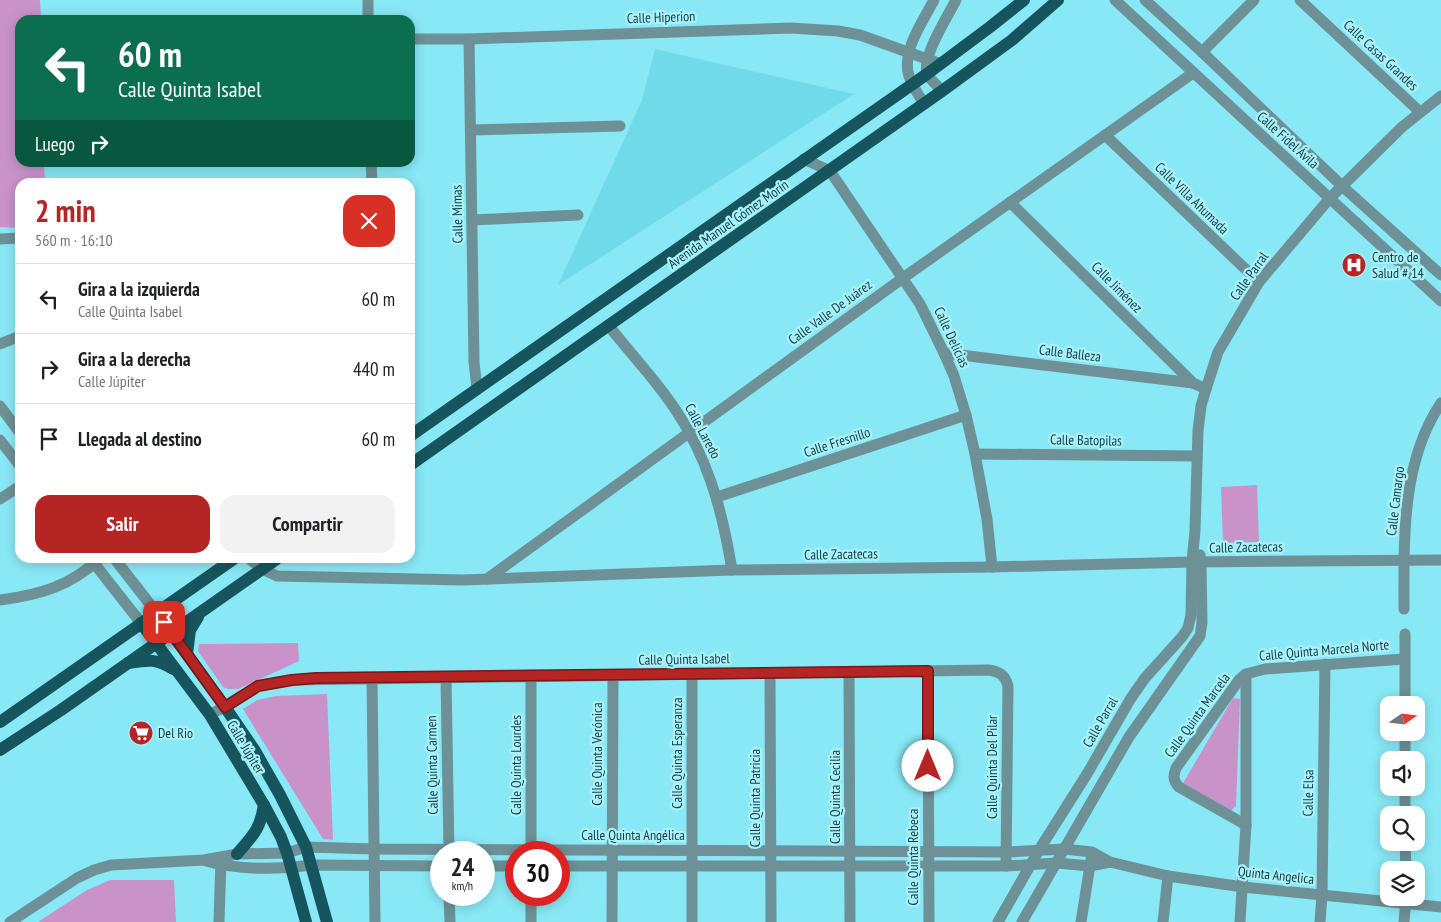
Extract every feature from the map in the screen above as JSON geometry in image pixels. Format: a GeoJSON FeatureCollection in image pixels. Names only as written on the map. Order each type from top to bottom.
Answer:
{"type":"FeatureCollection","features":[{"type":"Feature","properties":{"kind":"main road","name":"Avenida Manuel Gómez Morín"},"geometry":{"type":"LineString","coordinates":[[415,432],[913,84],[1024,0]]}},
{"type":"Feature","properties":{"kind":"main road","name":"Avenida Manuel Gómez Morín"},"geometry":{"type":"LineString","coordinates":[[415,461],[924,104],[1012,40],[1058,0]]}},
{"type":"Feature","properties":{"kind":"main road"},"geometry":{"type":"LineString","coordinates":[[0,722],[228,563]]}},
{"type":"Feature","properties":{"kind":"main road"},"geometry":{"type":"LineString","coordinates":[[0,750],[61,710],[271,563]]}},
{"type":"Feature","properties":{"kind":"main road"},"geometry":{"type":"LineString","coordinates":[[187,654],[190,630],[203,610]]}},
{"type":"Feature","properties":{"kind":"main road","name":"Calle Júpiter"},"geometry":{"type":"LineString","coordinates":[[156,612],[225,707],[255,752],[280,796],[306,847],[327,922]]}},
{"type":"Feature","properties":{"kind":"main road","name":"Calle Júpiter"},"geometry":{"type":"LineString","coordinates":[[141,623],[210,715],[264,805],[287,853],[306,922]]}},
{"type":"Feature","properties":{"kind":"main road"},"geometry":{"type":"LineString","coordinates":[[125,664],[158,661],[179,673]]}},
{"type":"Feature","properties":{"kind":"main road"},"geometry":{"type":"LineString","coordinates":[[237,854],[257,830],[264,805]]}},
{"type":"Feature","properties":{"kind":"street"},"geometry":{"type":"LineString","coordinates":[[368,0],[368,15]]}},
{"type":"Feature","properties":{"kind":"street"},"geometry":{"type":"LineString","coordinates":[[924,104],[913,84],[908,68],[909,52],[914,37],[934,0]]}},
{"type":"Feature","properties":{"kind":"street"},"geometry":{"type":"LineString","coordinates":[[942,91],[927,74],[927,59],[931,47],[956,0]]}},
{"type":"Feature","properties":{"kind":"street","name":"Calle Fidel Ávila"},"geometry":{"type":"LineString","coordinates":[[1115,0],[1441,301]]}},
{"type":"Feature","properties":{"kind":"street","name":"Calle Fidel Ávila"},"geometry":{"type":"LineString","coordinates":[[1145,0],[1342,186],[1441,275]]}},
{"type":"Feature","properties":{"kind":"street"},"geometry":{"type":"LineString","coordinates":[[1202,52],[1254,0]]}},
{"type":"Feature","properties":{"kind":"street","name":"Calle Casas Grandes"},"geometry":{"type":"LineString","coordinates":[[1300,0],[1420,112]]}},
{"type":"Feature","properties":{"kind":"street","name":"Calle Hiperion"},"geometry":{"type":"LineString","coordinates":[[415,39],[790,28],[838,31],[860,35],[941,64]]}},
{"type":"Feature","properties":{"kind":"street","name":"Calle Mimas"},"geometry":{"type":"LineString","coordinates":[[469,38],[474,362],[477,389]]}},
{"type":"Feature","properties":{"kind":"street","name":"Calle Valle De Juárez"},"geometry":{"type":"LineString","coordinates":[[487,578],[903,278],[1193,73]]}},
{"type":"Feature","properties":{"kind":"street","name":"Calle Parral"},"geometry":{"type":"LineString","coordinates":[[1022,922],[1129,737],[1200,636],[1202,623],[1195,531],[1196,456],[1198,431],[1206,389],[1218,352],[1259,282],[1330,198],[1402,127],[1441,96]]}},
{"type":"Feature","properties":{"kind":"street"},"geometry":{"type":"LineString","coordinates":[[471,130],[620,126]]}},
{"type":"Feature","properties":{"kind":"street","name":"Calle Villa Ahumada"},"geometry":{"type":"LineString","coordinates":[[1105,135],[1259,282]]}},
{"type":"Feature","properties":{"kind":"street"},"geometry":{"type":"LineString","coordinates":[[804,159],[830,171]]}},
{"type":"Feature","properties":{"kind":"street","name":"Calle Delicias"},"geometry":{"type":"LineString","coordinates":[[830,171],[920,304],[954,376],[975,454],[987,519],[992,567]]}},
{"type":"Feature","properties":{"kind":"street","name":"Calle Jiménez"},"geometry":{"type":"LineString","coordinates":[[1010,202],[1193,383],[1206,389]]}},
{"type":"Feature","properties":{"kind":"street"},"geometry":{"type":"LineString","coordinates":[[472,220],[578,215]]}},
{"type":"Feature","properties":{"kind":"street"},"geometry":{"type":"LineString","coordinates":[[0,239],[15,238]]}},
{"type":"Feature","properties":{"kind":"street","name":"Calle Laredo"},"geometry":{"type":"LineString","coordinates":[[608,326],[672,404],[689,432],[717,497],[725,528],[732,570]]}},
{"type":"Feature","properties":{"kind":"street"},"geometry":{"type":"LineString","coordinates":[[0,344],[15,338]]}},
{"type":"Feature","properties":{"kind":"street","name":"Calle Balleza"},"geometry":{"type":"LineString","coordinates":[[944,353],[1193,383]]}},
{"type":"Feature","properties":{"kind":"street","name":"Calle Camargo"},"geometry":{"type":"LineString","coordinates":[[1404,609],[1404,560],[1409,490],[1414,464],[1423,435],[1441,403]]}},
{"type":"Feature","properties":{"kind":"street"},"geometry":{"type":"LineString","coordinates":[[0,406],[15,426]]}},
{"type":"Feature","properties":{"kind":"street","name":"Calle Fresnillo"},"geometry":{"type":"LineString","coordinates":[[717,497],[966,415]]}},
{"type":"Feature","properties":{"kind":"street"},"geometry":{"type":"LineString","coordinates":[[0,440],[15,460]]}},
{"type":"Feature","properties":{"kind":"street","name":"Calle Batopilas"},"geometry":{"type":"LineString","coordinates":[[975,454],[1196,456]]}},
{"type":"Feature","properties":{"kind":"street"},"geometry":{"type":"LineString","coordinates":[[0,499],[15,489]]}},
{"type":"Feature","properties":{"kind":"street","name":"Calle Zacatecas"},"geometry":{"type":"LineString","coordinates":[[254,563],[273,575],[284,576],[462,580],[732,570],[1441,560]]}},
{"type":"Feature","properties":{"kind":"street","name":"Calle Parral"},"geometry":{"type":"LineString","coordinates":[[998,922],[1131,698],[1145,678],[1188,628],[1196,562]]}},
{"type":"Feature","properties":{"kind":"street"},"geometry":{"type":"LineString","coordinates":[[0,600],[22,597],[54,588],[77,577],[91,563]]}},
{"type":"Feature","properties":{"kind":"street","name":"Calle Júpiter"},"geometry":{"type":"LineString","coordinates":[[98,563],[141,623]]}},
{"type":"Feature","properties":{"kind":"street","name":"Calle Júpiter"},"geometry":{"type":"LineString","coordinates":[[118,563],[156,612]]}},
{"type":"Feature","properties":{"kind":"street"},"geometry":{"type":"LineString","coordinates":[[1404,696],[1405,634]]}},
{"type":"Feature","properties":{"kind":"street","name":"Calle Quinta Marcela Norte"},"geometry":{"type":"LineString","coordinates":[[1246,674],[1265,669],[1404,659]]}},
{"type":"Feature","properties":{"kind":"street","name":"Calle Elsa"},"geometry":{"type":"LineString","coordinates":[[1320,922],[1325,664]]}},
{"type":"Feature","properties":{"kind":"street","name":"Calle Quinta Isabel"},"geometry":{"type":"LineString","coordinates":[[210,715],[258,686],[274,682],[316,678],[372,679],[989,670],[997,672]]}},
{"type":"Feature","properties":{"kind":"street","name":"Calle Quinta Rebeca"},"geometry":{"type":"LineString","coordinates":[[928,671],[928,922]]}},
{"type":"Feature","properties":{"kind":"street","name":"Calle Quinta Cecilia"},"geometry":{"type":"LineString","coordinates":[[849,672],[850,922]]}},
{"type":"Feature","properties":{"kind":"street","name":"Calle Quinta Del Pilar"},"geometry":{"type":"LineString","coordinates":[[997,672],[1003,675],[1008,686],[1006,866]]}},
{"type":"Feature","properties":{"kind":"street","name":"Calle Quinta Patricia"},"geometry":{"type":"LineString","coordinates":[[770,673],[771,922]]}},
{"type":"Feature","properties":{"kind":"street","name":"Calle Quinta Esperanza"},"geometry":{"type":"LineString","coordinates":[[692,674],[692,922]]}},
{"type":"Feature","properties":{"kind":"street","name":"Calle Quinta Marcela"},"geometry":{"type":"LineString","coordinates":[[1240,922],[1246,826],[1246,674]]}},
{"type":"Feature","properties":{"kind":"street","name":"Calle Quinta Marcela"},"geometry":{"type":"LineString","coordinates":[[1246,674],[1239,680],[1176,768],[1174,774],[1174,780],[1179,787],[1246,826]]}},
{"type":"Feature","properties":{"kind":"street","name":"Calle Quinta Verónica"},"geometry":{"type":"LineString","coordinates":[[612,675],[612,922]]}},
{"type":"Feature","properties":{"kind":"street","name":"Calle Quinta Lourdes"},"geometry":{"type":"LineString","coordinates":[[530,677],[531,841]]}},
{"type":"Feature","properties":{"kind":"street","name":"Calle Quinta Carmen"},"geometry":{"type":"LineString","coordinates":[[446,678],[448,841]]}},
{"type":"Feature","properties":{"kind":"street"},"geometry":{"type":"LineString","coordinates":[[372,679],[375,922]]}},
{"type":"Feature","properties":{"kind":"street","name":"Calle Quinta Angélica"},"geometry":{"type":"LineString","coordinates":[[221,860],[237,854],[287,853],[306,847],[430,851]]}},
{"type":"Feature","properties":{"kind":"street","name":"Calle Quinta Angélica"},"geometry":{"type":"LineString","coordinates":[[570,851],[1007,852],[1064,849]]}},
{"type":"Feature","properties":{"kind":"street","name":"Quinta Angelica"},"geometry":{"type":"LineString","coordinates":[[1064,849],[1092,852],[1110,862],[1168,876],[1243,887],[1380,898]]}},
{"type":"Feature","properties":{"kind":"street"},"geometry":{"type":"LineString","coordinates":[[1081,922],[1092,852]]}},
{"type":"Feature","properties":{"kind":"street"},"geometry":{"type":"LineString","coordinates":[[219,922],[221,860]]}},
{"type":"Feature","properties":{"kind":"street","name":"Calle Quinta Angélica"},"geometry":{"type":"LineString","coordinates":[[10,922],[78,878],[94,870],[111,865],[221,860],[291,868],[312,865],[430,866]]}},
{"type":"Feature","properties":{"kind":"street","name":"Quinta Angelica"},"geometry":{"type":"LineString","coordinates":[[1057,863],[1090,866],[1110,862]]}},
{"type":"Feature","properties":{"kind":"street"},"geometry":{"type":"LineString","coordinates":[[570,866],[1006,866],[1057,863]]}},
{"type":"Feature","properties":{"kind":"street"},"geometry":{"type":"LineString","coordinates":[[1163,922],[1168,876]]}},
{"type":"Feature","properties":{"kind":"street","name":"Quinta Angelica"},"geometry":{"type":"LineString","coordinates":[[1425,903],[1441,906]]}},
{"type":"Feature","properties":{"kind":"street"},"geometry":{"type":"LineString","coordinates":[[449,906],[450,922]]}},
{"type":"Feature","properties":{"kind":"street"},"geometry":{"type":"LineString","coordinates":[[531,906],[531,922]]}},
{"type":"Feature","properties":{"kind":"street"},"geometry":{"type":"LineString","coordinates":[[1404,922],[1405,906]]}},
{"type":"Feature","properties":{"kind":"shaded area"},"geometry":{"type":"Polygon","coordinates":[[[0,0],[40,0],[41,15],[15,15],[15,167],[44,167],[45,178],[15,178],[15,228],[0,227],[0,0]]]}},
{"type":"Feature","properties":{"kind":"shaded area"},"geometry":{"type":"Polygon","coordinates":[[[655,49],[854,94],[558,285],[642,100],[655,49]]]}},
{"type":"Feature","properties":{"kind":"shaded area"},"geometry":{"type":"Polygon","coordinates":[[[1257,485],[1259,542],[1223,543],[1221,487],[1257,485]]]}},
{"type":"Feature","properties":{"kind":"shaded area"},"geometry":{"type":"Polygon","coordinates":[[[298,643],[299,661],[238,689],[223,687],[198,651],[199,644],[298,643]]]}},
{"type":"Feature","properties":{"kind":"shaded area"},"geometry":{"type":"Polygon","coordinates":[[[327,694],[333,840],[323,839],[243,709],[257,700],[276,696],[327,694]]]}},
{"type":"Feature","properties":{"kind":"shaded area"},"geometry":{"type":"Polygon","coordinates":[[[1233,698],[1240,699],[1236,806],[1231,811],[1182,785],[1233,698]]]}},
{"type":"Feature","properties":{"kind":"shaded area"},"geometry":{"type":"Polygon","coordinates":[[[110,880],[174,880],[176,922],[38,922],[87,890],[110,880]]]}},
{"type":"Feature","properties":{"kind":"place","name":"Centro de Salud # 14"},"geometry":{"type":"Point","coordinates":[1354,265]}},
{"type":"Feature","properties":{"kind":"place","name":"Del Rio"},"geometry":{"type":"Point","coordinates":[141,733]}},
{"type":"Feature","properties":{"kind":"route"},"geometry":{"type":"LineString","coordinates":[[164,622],[225,707],[258,686],[274,682],[316,678],[928,671],[928,766]]}}]}
